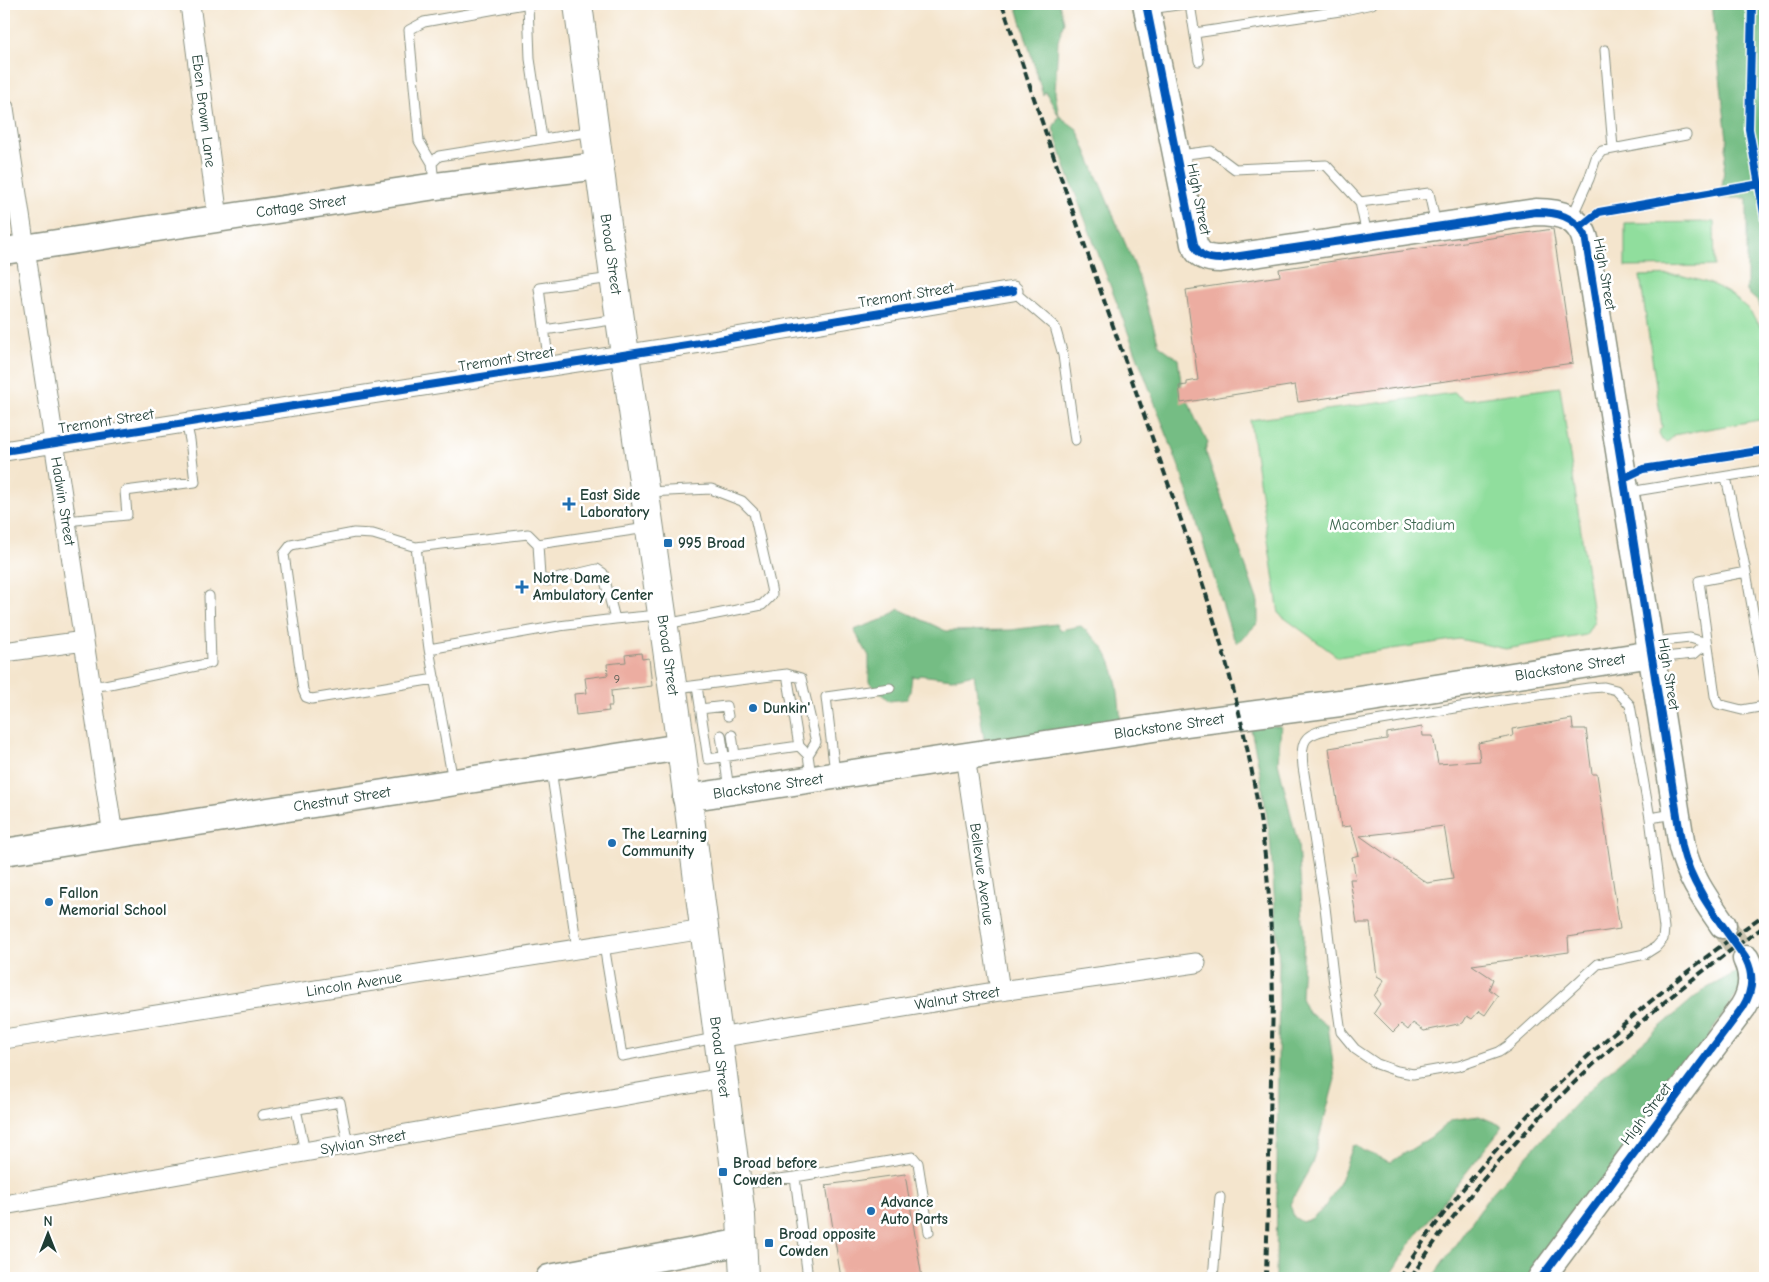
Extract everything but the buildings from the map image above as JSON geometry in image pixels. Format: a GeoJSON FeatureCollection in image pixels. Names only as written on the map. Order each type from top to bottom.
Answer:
{"type":"FeatureCollection","features":[{"type":"Feature","properties":{"kind":"main road","name":"Broad Street"},"geometry":{"type":"LineString","coordinates":[[578,4],[662,620],[685,687],[692,758],[686,798],[737,1185],[743,1242],[744,1278]]}},
{"type":"Feature","properties":{"kind":"street","name":"Eben Brown Lane"},"geometry":{"type":"LineString","coordinates":[[191,4],[218,218]]}},
{"type":"Feature","properties":{"kind":"street","name":"High Street"},"geometry":{"type":"LineString","coordinates":[[1147,7],[1194,244],[1197,251],[1203,257],[1220,259],[1536,212],[1561,214],[1580,227],[1586,243],[1682,847],[1688,866],[1700,891],[1723,925]]}},
{"type":"Feature","properties":{"kind":"street","name":"Hadwin Street"},"geometry":{"type":"LineString","coordinates":[[4,108],[14,250],[54,444],[113,835]]}},
{"type":"Feature","properties":{"kind":"street","name":"Cottage Street"},"geometry":{"type":"LineString","coordinates":[[14,250],[218,218],[433,175],[599,166]]}},
{"type":"Feature","properties":{"kind":"street","name":"Tremont Street"},"geometry":{"type":"LineString","coordinates":[[4,452],[1013,291]]}},
{"type":"Feature","properties":{"kind":"street"},"geometry":{"type":"LineString","coordinates":[[4,652],[84,641]]}},
{"type":"Feature","properties":{"kind":"street","name":"Blackstone Street"},"geometry":{"type":"LineString","coordinates":[[686,798],[729,792],[818,770],[965,756],[1340,703],[1651,652]]}},
{"type":"Feature","properties":{"kind":"street","name":"Bellevue Avenue"},"geometry":{"type":"LineString","coordinates":[[965,756],[1000,991]]}},
{"type":"Feature","properties":{"kind":"street","name":"Chestnut Street"},"geometry":{"type":"LineString","coordinates":[[4,852],[551,767],[692,758]]}},
{"type":"Feature","properties":{"kind":"street","name":"Lincoln Avenue"},"geometry":{"type":"LineString","coordinates":[[4,1038],[704,929]]}},
{"type":"Feature","properties":{"kind":"street","name":"High Street"},"geometry":{"type":"LineString","coordinates":[[1541,1278],[1743,1007],[1750,992],[1752,980],[1746,959]]}},
{"type":"Feature","properties":{"kind":"street","name":"Walnut Street"},"geometry":{"type":"LineString","coordinates":[[718,1038],[1000,991],[1196,963]]}},
{"type":"Feature","properties":{"kind":"street","name":"Sylvian Street"},"geometry":{"type":"LineString","coordinates":[[4,1205],[723,1078]]}},
{"type":"Feature","properties":{"kind":"street"},"geometry":{"type":"LineString","coordinates":[[549,1278],[743,1242]]}},
{"type":"Feature","properties":{"kind":"lane"},"geometry":{"type":"LineString","coordinates":[[433,175],[419,141],[409,30],[424,22],[524,4]]}},
{"type":"Feature","properties":{"kind":"lane"},"geometry":{"type":"LineString","coordinates":[[528,4],[530,59],[542,138]]}},
{"type":"Feature","properties":{"kind":"lane"},"geometry":{"type":"LineString","coordinates":[[1147,7],[1184,4]]}},
{"type":"Feature","properties":{"kind":"lane"},"geometry":{"type":"LineString","coordinates":[[1190,4],[1199,61]]}},
{"type":"Feature","properties":{"kind":"lane"},"geometry":{"type":"LineString","coordinates":[[1195,33],[1340,11],[1370,4]]}},
{"type":"Feature","properties":{"kind":"lane"},"geometry":{"type":"LineString","coordinates":[[1605,50],[1612,148]]}},
{"type":"Feature","properties":{"kind":"lane"},"geometry":{"type":"LineString","coordinates":[[433,175],[439,156],[594,130]]}},
{"type":"Feature","properties":{"kind":"lane"},"geometry":{"type":"LineString","coordinates":[[1571,220],[1596,158],[1602,151],[1686,135]]}},
{"type":"Feature","properties":{"kind":"lane"},"geometry":{"type":"LineString","coordinates":[[1176,155],[1211,151],[1235,168],[1326,165],[1360,202],[1367,237]]}},
{"type":"Feature","properties":{"kind":"lane"},"geometry":{"type":"LineString","coordinates":[[1360,202],[1429,193],[1436,226]]}},
{"type":"Feature","properties":{"kind":"lane"},"geometry":{"type":"LineString","coordinates":[[549,366],[539,288],[614,277]]}},
{"type":"Feature","properties":{"kind":"lane"},"geometry":{"type":"LineString","coordinates":[[1013,291],[1054,327],[1063,355],[1075,440]]}},
{"type":"Feature","properties":{"kind":"lane"},"geometry":{"type":"LineString","coordinates":[[544,330],[620,319]]}},
{"type":"Feature","properties":{"kind":"lane"},"geometry":{"type":"LineString","coordinates":[[66,521],[127,515],[125,491],[194,482],[190,440],[186,422]]}},
{"type":"Feature","properties":{"kind":"lane"},"geometry":{"type":"LineString","coordinates":[[1626,493],[1765,470]]}},
{"type":"Feature","properties":{"kind":"lane"},"geometry":{"type":"LineString","coordinates":[[1726,477],[1746,572],[1765,679]]}},
{"type":"Feature","properties":{"kind":"lane"},"geometry":{"type":"LineString","coordinates":[[429,649],[530,631],[615,619],[662,620],[762,605],[772,595],[754,512],[742,501],[711,489],[644,492]]}},
{"type":"Feature","properties":{"kind":"lane"},"geometry":{"type":"LineString","coordinates":[[538,544],[649,528]]}},
{"type":"Feature","properties":{"kind":"lane"},"geometry":{"type":"LineString","coordinates":[[435,680],[312,698],[306,697],[303,690],[284,554],[291,545],[354,533],[373,534],[416,548],[528,534],[538,544],[540,577],[547,581],[597,569],[603,573],[615,619]]}},
{"type":"Feature","properties":{"kind":"lane"},"geometry":{"type":"LineString","coordinates":[[416,548],[429,649],[453,781]]}},
{"type":"Feature","properties":{"kind":"lane"},"geometry":{"type":"LineString","coordinates":[[1746,572],[1699,581],[1707,643],[1715,696],[1718,704],[1742,710],[1765,706]]}},
{"type":"Feature","properties":{"kind":"lane"},"geometry":{"type":"LineString","coordinates":[[91,686],[105,685],[211,663],[209,596]]}},
{"type":"Feature","properties":{"kind":"lane"},"geometry":{"type":"LineString","coordinates":[[1651,652],[1690,638],[1707,643]]}},
{"type":"Feature","properties":{"kind":"lane"},"geometry":{"type":"LineString","coordinates":[[1651,652],[1694,654],[1707,643]]}},
{"type":"Feature","properties":{"kind":"lane"},"geometry":{"type":"LineString","coordinates":[[786,674],[799,746],[818,770]]}},
{"type":"Feature","properties":{"kind":"lane"},"geometry":{"type":"LineString","coordinates":[[799,746],[724,757],[692,758],[700,710],[685,687],[786,674],[801,678],[816,742],[818,770]]}},
{"type":"Feature","properties":{"kind":"lane"},"geometry":{"type":"LineString","coordinates":[[818,770],[826,697],[890,688]]}},
{"type":"Feature","properties":{"kind":"lane"},"geometry":{"type":"LineString","coordinates":[[1589,688],[1610,688],[1621,694],[1630,705],[1650,818],[1664,928],[1663,939],[1656,947],[1645,954],[1598,964],[1508,1046],[1499,1052],[1459,1066],[1413,1074],[1397,1071],[1377,1064],[1365,1057],[1355,1049],[1341,1032],[1325,907],[1303,768],[1302,745],[1309,735],[1333,728],[1503,700],[1589,688]]}},
{"type":"Feature","properties":{"kind":"lane"},"geometry":{"type":"LineString","coordinates":[[700,710],[726,706],[728,716]]}},
{"type":"Feature","properties":{"kind":"lane"},"geometry":{"type":"LineString","coordinates":[[716,707],[718,717]]}},
{"type":"Feature","properties":{"kind":"lane"},"geometry":{"type":"LineString","coordinates":[[721,735],[729,792]]}},
{"type":"Feature","properties":{"kind":"lane"},"geometry":{"type":"LineString","coordinates":[[732,735],[736,755]]}},
{"type":"Feature","properties":{"kind":"lane"},"geometry":{"type":"LineString","coordinates":[[551,767],[578,950]]}},
{"type":"Feature","properties":{"kind":"lane"},"geometry":{"type":"LineString","coordinates":[[1650,818],[1677,814]]}},
{"type":"Feature","properties":{"kind":"lane"},"geometry":{"type":"LineString","coordinates":[[604,945],[622,1056],[718,1038]]}},
{"type":"Feature","properties":{"kind":"lane"},"geometry":{"type":"LineString","coordinates":[[262,1115],[340,1102],[348,1144]]}},
{"type":"Feature","properties":{"kind":"lane"},"geometry":{"type":"LineString","coordinates":[[296,1109],[305,1152]]}},
{"type":"Feature","properties":{"kind":"lane"},"geometry":{"type":"LineString","coordinates":[[737,1185],[913,1157],[918,1163],[929,1232]]}},
{"type":"Feature","properties":{"kind":"lane"},"geometry":{"type":"LineString","coordinates":[[795,1177],[808,1278]]}},
{"type":"Feature","properties":{"kind":"lane"},"geometry":{"type":"LineString","coordinates":[[1213,1278],[1220,1197]]}},
{"type":"Feature","properties":{"kind":"green space"},"geometry":{"type":"Polygon","coordinates":[[[1016,4],[1059,4],[1064,21],[1058,41],[1055,93],[1059,116],[1045,91],[1043,95],[1016,4]]]}},
{"type":"Feature","properties":{"kind":"green space"},"geometry":{"type":"Polygon","coordinates":[[[1712,4],[1765,4],[1765,317],[1757,301],[1747,292],[1747,198],[1721,198],[1727,139],[1712,4]]]}},
{"type":"Feature","properties":{"kind":"green space"},"geometry":{"type":"Polygon","coordinates":[[[1059,116],[1077,129],[1136,269],[1159,345],[1178,359],[1183,398],[1188,401],[1198,425],[1208,442],[1205,450],[1258,602],[1258,623],[1237,643],[1232,635],[1181,472],[1066,169],[1053,128],[1059,116]]]}},
{"type":"Feature","properties":{"kind":"green space"},"geometry":{"type":"Polygon","coordinates":[[[1714,222],[1715,266],[1625,267],[1625,223],[1714,222]]]}},
{"type":"Feature","properties":{"kind":"green space"},"geometry":{"type":"Polygon","coordinates":[[[1680,275],[1712,284],[1730,294],[1747,308],[1765,332],[1765,419],[1673,435],[1667,442],[1662,440],[1659,434],[1662,427],[1640,276],[1680,275]]]}},
{"type":"Feature","properties":{"kind":"green space","name":"Macomber Stadium"},"geometry":{"type":"Polygon","coordinates":[[[1560,387],[1594,621],[1586,635],[1506,649],[1459,639],[1338,657],[1279,614],[1250,420],[1454,393],[1465,400],[1560,387]]]}},
{"type":"Feature","properties":{"kind":"green space"},"geometry":{"type":"Polygon","coordinates":[[[899,609],[946,631],[1011,630],[1056,624],[1060,630],[1081,626],[1101,645],[1112,665],[1118,689],[1122,737],[997,756],[989,738],[984,739],[974,674],[952,679],[919,675],[918,677],[912,676],[907,699],[889,701],[869,682],[869,656],[854,630],[884,619],[899,609]]]}},
{"type":"Feature","properties":{"kind":"green space"},"geometry":{"type":"Polygon","coordinates":[[[1250,725],[1281,726],[1278,762],[1298,844],[1304,937],[1301,998],[1308,1013],[1328,1025],[1335,1079],[1312,1164],[1290,1204],[1294,1217],[1302,1222],[1312,1218],[1321,1211],[1335,1191],[1353,1146],[1357,1145],[1362,1150],[1391,1162],[1431,1137],[1451,1120],[1479,1116],[1503,1126],[1412,1241],[1388,1278],[1276,1278],[1279,962],[1270,837],[1250,725]]]}},
{"type":"Feature","properties":{"kind":"green space"},"geometry":{"type":"Polygon","coordinates":[[[1744,968],[1747,979],[1546,1278],[1432,1278],[1491,1194],[1601,1078],[1702,991],[1744,968]]]}},
{"type":"Feature","properties":{"kind":"tunnel"},"geometry":{"type":"LineString","coordinates":[[1723,925],[1746,959]]}},
{"type":"Feature","properties":{"kind":"railway"},"geometry":{"type":"LineString","coordinates":[[1002,4],[1196,563],[1219,637],[1239,712],[1255,788],[1266,865],[1272,950],[1273,1001],[1266,1278]]}},
{"type":"Feature","properties":{"kind":"railway"},"geometry":{"type":"LineString","coordinates":[[1399,1278],[1436,1224],[1476,1173],[1564,1078],[1662,992],[1765,914]]}},
{"type":"Feature","properties":{"kind":"railway"},"geometry":{"type":"LineString","coordinates":[[1411,1278],[1448,1224],[1488,1173],[1578,1079],[1668,999],[1765,926]]}},
{"type":"Feature","properties":{"kind":"cycle path"},"geometry":{"type":"LineString","coordinates":[[1146,4],[1194,244],[1204,256],[1220,259],[1536,212],[1564,216],[1576,223],[1585,235],[1682,847],[1700,892],[1746,959],[1749,965],[1751,983],[1749,995],[1743,1007],[1541,1278]]}},
{"type":"Feature","properties":{"kind":"cycle path"},"geometry":{"type":"LineString","coordinates":[[1752,4],[1749,129],[1765,219]]}},
{"type":"Feature","properties":{"kind":"cycle path"},"geometry":{"type":"LineString","coordinates":[[1580,227],[1599,212],[1760,184]]}},
{"type":"Feature","properties":{"kind":"cycle path"},"geometry":{"type":"LineString","coordinates":[[4,451],[713,341],[1013,291]]}},
{"type":"Feature","properties":{"kind":"cycle path"},"geometry":{"type":"LineString","coordinates":[[1624,478],[1643,469],[1765,450]]}},
{"type":"Feature","properties":{"kind":"place","name":"East Side Laboratory"},"geometry":{"type":"Point","coordinates":[569,504]}},
{"type":"Feature","properties":{"kind":"place","name":"995 Broad"},"geometry":{"type":"Point","coordinates":[668,543]}},
{"type":"Feature","properties":{"kind":"place","name":"Notre Dame Ambulatory Center"},"geometry":{"type":"Point","coordinates":[522,587]}},
{"type":"Feature","properties":{"kind":"place","name":"Dunkin'"},"geometry":{"type":"Point","coordinates":[753,708]}},
{"type":"Feature","properties":{"kind":"place","name":"The Learning Community"},"geometry":{"type":"Point","coordinates":[612,843]}},
{"type":"Feature","properties":{"kind":"place","name":"Fallon Memorial School"},"geometry":{"type":"Point","coordinates":[49,902]}},
{"type":"Feature","properties":{"kind":"place","name":"Broad before Cowden"},"geometry":{"type":"Point","coordinates":[723,1172]}},
{"type":"Feature","properties":{"kind":"place","name":"Advance Auto Parts"},"geometry":{"type":"Point","coordinates":[871,1211]}},
{"type":"Feature","properties":{"kind":"place","name":"Broad opposite Cowden"},"geometry":{"type":"Point","coordinates":[769,1243]}}]}
